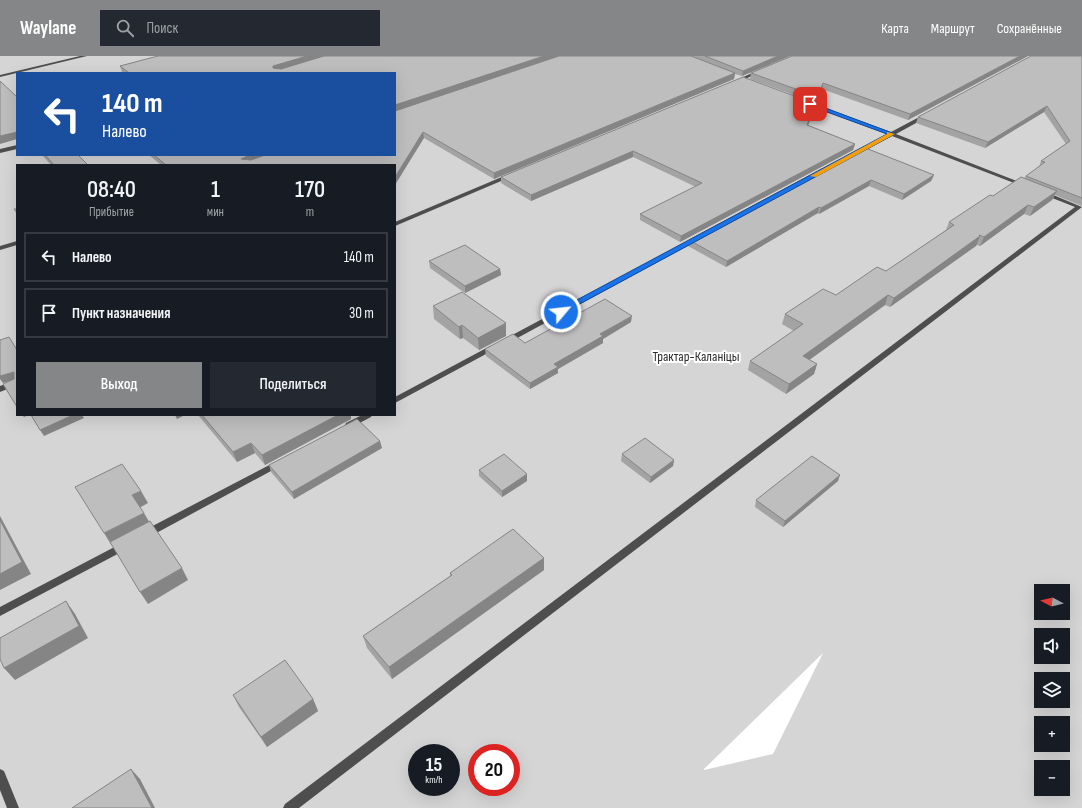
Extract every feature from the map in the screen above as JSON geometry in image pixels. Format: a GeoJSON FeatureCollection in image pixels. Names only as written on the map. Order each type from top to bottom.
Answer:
{"type":"FeatureCollection","features":[{"type":"Feature","properties":{"kind":"lane"},"geometry":{"type":"LineString","coordinates":[[0,76],[73,57],[85,56]]}},
{"type":"Feature","properties":{"kind":"lane"},"geometry":{"type":"LineString","coordinates":[[726,85],[770,68]]}},
{"type":"Feature","properties":{"kind":"lane"},"geometry":{"type":"LineString","coordinates":[[726,74],[755,84]]}},
{"type":"Feature","properties":{"kind":"lane"},"geometry":{"type":"LineString","coordinates":[[798,100],[1081,205]]}},
{"type":"Feature","properties":{"kind":"lane"},"geometry":{"type":"LineString","coordinates":[[850,156],[933,112]]}},
{"type":"Feature","properties":{"kind":"lane"},"geometry":{"type":"LineString","coordinates":[[0,151],[16,147]]}},
{"type":"Feature","properties":{"kind":"lane"},"geometry":{"type":"LineString","coordinates":[[396,224],[520,172]]}},
{"type":"Feature","properties":{"kind":"lane"},"geometry":{"type":"LineString","coordinates":[[289,808],[1081,205]]}},
{"type":"Feature","properties":{"kind":"lane"},"geometry":{"type":"LineString","coordinates":[[396,399],[703,235]]}},
{"type":"Feature","properties":{"kind":"lane"},"geometry":{"type":"LineString","coordinates":[[0,248],[16,243]]}},
{"type":"Feature","properties":{"kind":"lane"},"geometry":{"type":"LineString","coordinates":[[0,389],[16,382]]}},
{"type":"Feature","properties":{"kind":"lane"},"geometry":{"type":"LineString","coordinates":[[340,430],[366,416]]}},
{"type":"Feature","properties":{"kind":"lane"},"geometry":{"type":"LineString","coordinates":[[0,612],[284,460]]}},
{"type":"Feature","properties":{"kind":"lane"},"geometry":{"type":"LineString","coordinates":[[0,775],[13,808]]}},
{"type":"Feature","properties":{"kind":"green space","name":"Трактар-Каланіцы"},"geometry":{"type":"Polygon","coordinates":[[[0,56],[1082,56],[1082,808],[0,808],[0,56]],[[823,653],[704,769],[704,770],[773,754],[823,653]]]}},
{"type":"Feature","properties":{"kind":"building"},"geometry":{"type":"Polygon","coordinates":[[[158,56],[307,56],[273,66],[273,68],[281,69],[324,56],[544,56],[396,105],[396,72],[128,72],[120,66],[158,56]]]}},
{"type":"Feature","properties":{"kind":"building"},"geometry":{"type":"Polygon","coordinates":[[[559,56],[691,56],[735,73],[494,173],[423,132],[396,175],[396,164],[165,164],[155,156],[248,156],[241,159],[251,160],[262,156],[396,156],[396,111],[559,56]]]}},
{"type":"Feature","properties":{"kind":"building"},"geometry":{"type":"Polygon","coordinates":[[[705,56],[778,56],[743,71],[705,56]]]}},
{"type":"Feature","properties":{"kind":"building"},"geometry":{"type":"Polygon","coordinates":[[[792,56],[1020,56],[910,114],[823,83],[818,97],[751,73],[792,56]]]}},
{"type":"Feature","properties":{"kind":"building"},"geometry":{"type":"Polygon","coordinates":[[[1031,56],[1082,56],[1082,198],[1026,176],[1045,162],[1041,161],[1070,141],[1047,106],[988,142],[918,117],[1031,56]]]}},
{"type":"Feature","properties":{"kind":"building"},"geometry":{"type":"Polygon","coordinates":[[[743,77],[816,104],[807,125],[855,144],[681,236],[640,214],[702,183],[633,151],[531,195],[501,177],[743,77]]]}},
{"type":"Feature","properties":{"kind":"building"},"geometry":{"type":"Polygon","coordinates":[[[0,81],[16,96],[16,132],[0,136],[0,81]]]}},
{"type":"Feature","properties":{"kind":"building"},"geometry":{"type":"Polygon","coordinates":[[[863,147],[934,175],[904,194],[871,180],[821,208],[819,207],[727,261],[689,240],[863,147]]]}},
{"type":"Feature","properties":{"kind":"building"},"geometry":{"type":"Polygon","coordinates":[[[46,156],[79,156],[87,164],[53,164],[46,156]]]}},
{"type":"Feature","properties":{"kind":"building"},"geometry":{"type":"Polygon","coordinates":[[[1021,177],[1057,191],[1034,207],[1028,205],[984,237],[979,235],[980,236],[894,298],[888,295],[803,356],[817,364],[789,384],[750,361],[803,324],[785,314],[823,289],[836,295],[877,267],[886,271],[954,225],[949,222],[990,195],[993,196],[1021,177]]]}},
{"type":"Feature","properties":{"kind":"building"},"geometry":{"type":"Polygon","coordinates":[[[465,245],[500,269],[465,286],[429,261],[465,245]]]}},
{"type":"Feature","properties":{"kind":"building"},"geometry":{"type":"Polygon","coordinates":[[[462,292],[506,323],[478,338],[462,325],[459,327],[433,306],[462,292]]]}},
{"type":"Feature","properties":{"kind":"building"},"geometry":{"type":"Polygon","coordinates":[[[605,299],[632,316],[600,334],[603,336],[554,364],[558,367],[530,383],[485,349],[513,334],[525,343],[605,299]]]}},
{"type":"Feature","properties":{"kind":"building"},"geometry":{"type":"Polygon","coordinates":[[[9,337],[16,348],[16,405],[3,384],[14,379],[14,372],[0,376],[0,340],[9,337]]]}},
{"type":"Feature","properties":{"kind":"building"},"geometry":{"type":"Polygon","coordinates":[[[32,416],[71,416],[40,430],[32,416]]]}},
{"type":"Feature","properties":{"kind":"building"},"geometry":{"type":"Polygon","coordinates":[[[203,416],[336,416],[262,455],[251,443],[233,452],[203,416]]]}},
{"type":"Feature","properties":{"kind":"building"},"geometry":{"type":"Polygon","coordinates":[[[357,419],[380,441],[292,492],[269,465],[357,419]]]}},
{"type":"Feature","properties":{"kind":"building"},"geometry":{"type":"Polygon","coordinates":[[[645,438],[674,460],[651,477],[622,454],[645,438]]]}},
{"type":"Feature","properties":{"kind":"building"},"geometry":{"type":"Polygon","coordinates":[[[504,454],[527,474],[502,491],[479,470],[504,454]]]}},
{"type":"Feature","properties":{"kind":"building"},"geometry":{"type":"Polygon","coordinates":[[[812,456],[840,475],[785,521],[756,500],[812,456]]]}},
{"type":"Feature","properties":{"kind":"building"},"geometry":{"type":"Polygon","coordinates":[[[122,464],[141,491],[132,495],[144,513],[104,533],[75,487],[122,464]]]}},
{"type":"Feature","properties":{"kind":"building"},"geometry":{"type":"Polygon","coordinates":[[[0,520],[22,562],[0,574],[0,520]]]}},
{"type":"Feature","properties":{"kind":"building"},"geometry":{"type":"Polygon","coordinates":[[[150,521],[182,568],[140,592],[110,542],[150,521]]]}},
{"type":"Feature","properties":{"kind":"building"},"geometry":{"type":"Polygon","coordinates":[[[513,529],[544,558],[389,667],[363,636],[452,575],[450,573],[513,529]]]}},
{"type":"Feature","properties":{"kind":"building"},"geometry":{"type":"Polygon","coordinates":[[[66,601],[79,626],[4,668],[0,659],[0,638],[66,601]]]}},
{"type":"Feature","properties":{"kind":"building"},"geometry":{"type":"Polygon","coordinates":[[[285,660],[313,699],[261,737],[233,695],[285,660]]]}},
{"type":"Feature","properties":{"kind":"building"},"geometry":{"type":"Polygon","coordinates":[[[131,769],[152,808],[72,808],[131,769]]]}},
{"type":"Feature","properties":{"kind":"slow traffic"},"geometry":{"type":"LineString","coordinates":[[813,176],[892,134],[889,133]]}},
{"type":"Feature","properties":{"kind":"route"},"geometry":{"type":"LineString","coordinates":[[561,312],[892,134],[810,104]]}}]}
